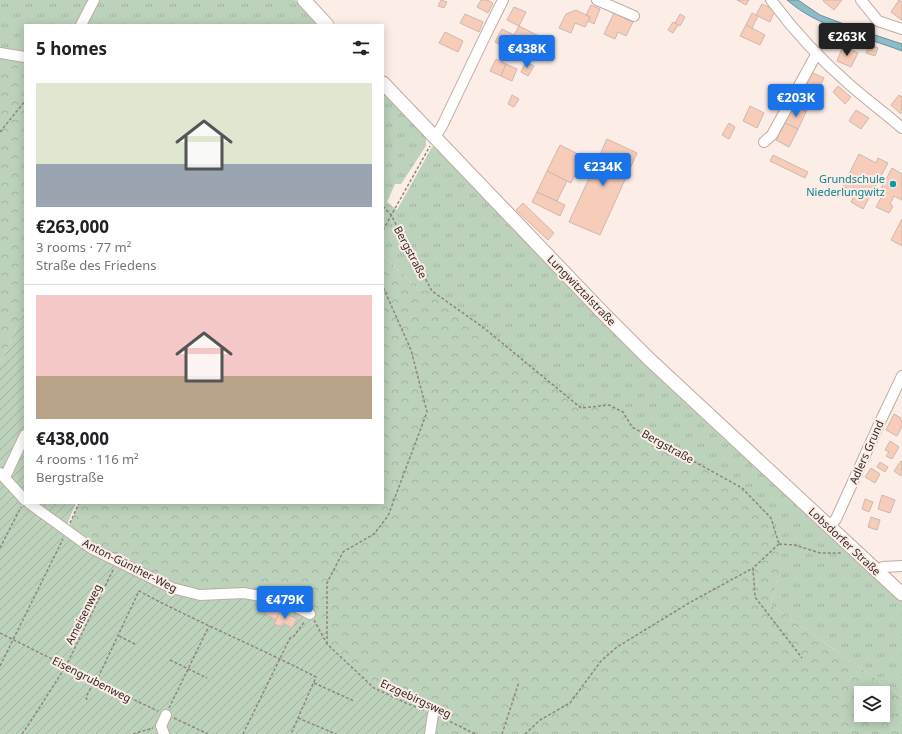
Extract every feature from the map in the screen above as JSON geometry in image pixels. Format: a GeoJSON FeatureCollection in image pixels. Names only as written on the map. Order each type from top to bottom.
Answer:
{"type":"FeatureCollection","features":[{"type":"Feature","properties":{"kind":"main road"},"geometry":{"type":"LineString","coordinates":[[304,0],[326,24]]}},
{"type":"Feature","properties":{"kind":"main road","name":"Lungwitztalstraße"},"geometry":{"type":"LineString","coordinates":[[384,84],[602,312],[648,358],[789,489]]}},
{"type":"Feature","properties":{"kind":"main road","name":"Lobsdorfer Straße"},"geometry":{"type":"LineString","coordinates":[[789,489],[902,594]]}},
{"type":"Feature","properties":{"kind":"street"},"geometry":{"type":"LineString","coordinates":[[82,24],[94,0]]}},
{"type":"Feature","properties":{"kind":"street"},"geometry":{"type":"LineString","coordinates":[[435,138],[503,0]]}},
{"type":"Feature","properties":{"kind":"street"},"geometry":{"type":"LineString","coordinates":[[597,0],[634,16]]}},
{"type":"Feature","properties":{"kind":"street"},"geometry":{"type":"LineString","coordinates":[[771,0],[781,14],[817,53],[849,84],[902,128]]}},
{"type":"Feature","properties":{"kind":"street"},"geometry":{"type":"LineString","coordinates":[[861,0],[878,21],[902,29]]}},
{"type":"Feature","properties":{"kind":"street"},"geometry":{"type":"LineString","coordinates":[[0,53],[24,57]]}},
{"type":"Feature","properties":{"kind":"street"},"geometry":{"type":"LineString","coordinates":[[764,142],[772,135],[817,53]]}},
{"type":"Feature","properties":{"kind":"street","name":"Adlers Grund"},"geometry":{"type":"LineString","coordinates":[[829,527],[836,519],[902,376]]}},
{"type":"Feature","properties":{"kind":"street"},"geometry":{"type":"LineString","coordinates":[[24,437],[2,475],[24,499]]}},
{"type":"Feature","properties":{"kind":"street","name":"Anton-Günther-Weg"},"geometry":{"type":"LineString","coordinates":[[30,504],[91,548],[172,588],[200,595],[244,593],[282,600],[310,614]]}},
{"type":"Feature","properties":{"kind":"street"},"geometry":{"type":"LineString","coordinates":[[878,571],[883,567],[902,566]]}},
{"type":"Feature","properties":{"kind":"street"},"geometry":{"type":"LineString","coordinates":[[430,734],[433,714]]}},
{"type":"Feature","properties":{"kind":"street"},"geometry":{"type":"LineString","coordinates":[[162,730],[166,715]]}},
{"type":"Feature","properties":{"kind":"path"},"geometry":{"type":"LineString","coordinates":[[0,132],[24,102]]}},
{"type":"Feature","properties":{"kind":"path","name":"Bergstraße"},"geometry":{"type":"LineString","coordinates":[[391,215],[435,138]]}},
{"type":"Feature","properties":{"kind":"path","name":"Bergstraße"},"geometry":{"type":"LineString","coordinates":[[384,207],[391,215],[432,291],[484,328],[581,408],[610,404],[622,412],[632,427],[742,488],[771,518],[779,544]]}},
{"type":"Feature","properties":{"kind":"path"},"geometry":{"type":"LineString","coordinates":[[384,228],[391,215]]}},
{"type":"Feature","properties":{"kind":"path"},"geometry":{"type":"LineString","coordinates":[[327,644],[327,583],[343,552],[374,534],[388,516],[427,412],[411,350],[384,289]]}},
{"type":"Feature","properties":{"kind":"path"},"geometry":{"type":"LineString","coordinates":[[0,548],[24,502]]}},
{"type":"Feature","properties":{"kind":"path"},"geometry":{"type":"LineString","coordinates":[[0,666],[67,531],[79,504]]}},
{"type":"Feature","properties":{"kind":"path"},"geometry":{"type":"LineString","coordinates":[[525,734],[540,720],[570,703],[601,661],[617,647],[690,603],[753,568],[779,544],[795,545],[820,553],[857,553]]}},
{"type":"Feature","properties":{"kind":"path","name":"Ameisenweg"},"geometry":{"type":"LineString","coordinates":[[22,734],[66,666],[118,561]]}},
{"type":"Feature","properties":{"kind":"path"},"geometry":{"type":"LineString","coordinates":[[753,568],[755,597],[802,658]]}},
{"type":"Feature","properties":{"kind":"path"},"geometry":{"type":"LineString","coordinates":[[87,700],[86,697],[95,682],[139,591],[169,607],[279,658],[316,677],[291,734]]}},
{"type":"Feature","properties":{"kind":"path"},"geometry":{"type":"LineString","coordinates":[[243,734],[290,638],[294,636],[310,614]]}},
{"type":"Feature","properties":{"kind":"path","name":"Erzgebirgsweg"},"geometry":{"type":"LineString","coordinates":[[310,614],[327,644],[374,688],[475,734]]}},
{"type":"Feature","properties":{"kind":"path"},"geometry":{"type":"LineString","coordinates":[[166,715],[209,626]]}},
{"type":"Feature","properties":{"kind":"path","name":"Eisengrubenweg"},"geometry":{"type":"LineString","coordinates":[[0,633],[95,682],[208,734]]}},
{"type":"Feature","properties":{"kind":"path"},"geometry":{"type":"LineString","coordinates":[[118,635],[135,644]]}},
{"type":"Feature","properties":{"kind":"path"},"geometry":{"type":"LineString","coordinates":[[170,660],[207,678]]}},
{"type":"Feature","properties":{"kind":"path"},"geometry":{"type":"LineString","coordinates":[[502,734],[519,682]]}},
{"type":"Feature","properties":{"kind":"path"},"geometry":{"type":"LineString","coordinates":[[314,683],[354,701]]}},
{"type":"Feature","properties":{"kind":"path"},"geometry":{"type":"LineString","coordinates":[[298,718],[336,734]]}},
{"type":"Feature","properties":{"kind":"path"},"geometry":{"type":"LineString","coordinates":[[133,734],[162,730]]}},
{"type":"Feature","properties":{"kind":"green space"},"geometry":{"type":"Polygon","coordinates":[[[0,0],[295,0],[318,24],[24,24],[24,57],[0,53],[0,0]]]}},
{"type":"Feature","properties":{"kind":"green space"},"geometry":{"type":"Polygon","coordinates":[[[0,53],[24,57],[24,311],[0,364],[0,53]]]}},
{"type":"Feature","properties":{"kind":"green space"},"geometry":{"type":"Polygon","coordinates":[[[384,93],[426,137],[426,146],[401,184],[395,184],[387,202],[397,210],[432,147],[436,147],[902,601],[902,697],[890,689],[890,686],[886,686],[771,605],[779,575],[742,488],[632,427],[623,412],[610,405],[581,408],[484,328],[432,291],[420,291],[384,256],[384,93]]]}},
{"type":"Feature","properties":{"kind":"green space"},"geometry":{"type":"Polygon","coordinates":[[[384,256],[420,291],[432,291],[484,328],[581,408],[609,405],[623,412],[632,427],[742,488],[771,518],[779,544],[779,575],[771,605],[886,686],[854,686],[854,722],[890,722],[890,689],[902,697],[902,734],[430,734],[433,714],[374,688],[327,644],[310,614],[172,588],[67,531],[79,504],[384,504],[384,256]]]}},
{"type":"Feature","properties":{"kind":"green space"},"geometry":{"type":"Polygon","coordinates":[[[24,311],[24,504],[76,504],[65,529],[172,588],[244,593],[310,614],[327,644],[374,688],[433,714],[430,734],[0,734],[0,364],[24,311]]]}},
{"type":"Feature","properties":{"kind":"water"},"geometry":{"type":"Polygon","coordinates":[[[787,0],[798,0],[820,15],[902,44],[902,51],[813,18],[787,0]]]}},
{"type":"Feature","properties":{"kind":"building"},"geometry":{"type":"Polygon","coordinates":[[[441,0],[447,2],[444,8],[438,6],[441,0]]]}},
{"type":"Feature","properties":{"kind":"building"},"geometry":{"type":"Polygon","coordinates":[[[481,0],[487,0],[493,3],[488,13],[477,7],[481,0]]]}},
{"type":"Feature","properties":{"kind":"building"},"geometry":{"type":"Polygon","coordinates":[[[737,0],[749,0],[746,5],[737,0]]]}},
{"type":"Feature","properties":{"kind":"building"},"geometry":{"type":"Polygon","coordinates":[[[842,0],[834,10],[823,1],[842,0]]]}},
{"type":"Feature","properties":{"kind":"building"},"geometry":{"type":"Polygon","coordinates":[[[899,0],[902,2],[902,20],[891,12],[899,0]]]}},
{"type":"Feature","properties":{"kind":"building"},"geometry":{"type":"Polygon","coordinates":[[[762,4],[775,10],[770,22],[756,15],[762,4]]]}},
{"type":"Feature","properties":{"kind":"building"},"geometry":{"type":"Polygon","coordinates":[[[591,5],[600,9],[594,24],[588,21],[590,17],[586,15],[591,5]]]}},
{"type":"Feature","properties":{"kind":"building"},"geometry":{"type":"Polygon","coordinates":[[[514,7],[526,12],[519,26],[507,20],[514,7]]]}},
{"type":"Feature","properties":{"kind":"building"},"geometry":{"type":"Polygon","coordinates":[[[576,10],[590,17],[585,27],[575,23],[571,33],[559,28],[566,14],[576,10]]]}},
{"type":"Feature","properties":{"kind":"building"},"geometry":{"type":"Polygon","coordinates":[[[614,13],[633,22],[626,36],[618,32],[615,39],[604,34],[614,13]]]}},
{"type":"Feature","properties":{"kind":"building"},"geometry":{"type":"Polygon","coordinates":[[[752,13],[758,16],[752,28],[746,25],[752,13]]]}},
{"type":"Feature","properties":{"kind":"building"},"geometry":{"type":"Polygon","coordinates":[[[465,14],[483,22],[479,32],[460,23],[465,14]]]}},
{"type":"Feature","properties":{"kind":"building"},"geometry":{"type":"Polygon","coordinates":[[[680,14],[685,17],[680,26],[675,23],[680,14]]]}},
{"type":"Feature","properties":{"kind":"building"},"geometry":{"type":"Polygon","coordinates":[[[673,22],[678,25],[673,33],[668,30],[673,22]]]}},
{"type":"Feature","properties":{"kind":"building"},"geometry":{"type":"Polygon","coordinates":[[[746,25],[765,35],[760,45],[740,36],[746,25]]]}},
{"type":"Feature","properties":{"kind":"building"},"geometry":{"type":"Polygon","coordinates":[[[519,26],[539,36],[537,39],[545,44],[542,49],[514,35],[519,26]]]}},
{"type":"Feature","properties":{"kind":"building"},"geometry":{"type":"Polygon","coordinates":[[[502,29],[514,35],[507,48],[495,42],[502,29]]]}},
{"type":"Feature","properties":{"kind":"building"},"geometry":{"type":"Polygon","coordinates":[[[445,32],[463,41],[458,52],[439,43],[445,32]]]}},
{"type":"Feature","properties":{"kind":"building"},"geometry":{"type":"Polygon","coordinates":[[[847,38],[854,41],[850,49],[843,46],[847,38]]]}},
{"type":"Feature","properties":{"kind":"building"},"geometry":{"type":"Polygon","coordinates":[[[869,45],[878,48],[875,56],[866,53],[869,45]]]}},
{"type":"Feature","properties":{"kind":"building"},"geometry":{"type":"Polygon","coordinates":[[[843,46],[858,53],[851,67],[837,61],[843,46]]]}},
{"type":"Feature","properties":{"kind":"building"},"geometry":{"type":"Polygon","coordinates":[[[496,59],[506,64],[501,76],[490,71],[496,59]]]}},
{"type":"Feature","properties":{"kind":"building"},"geometry":{"type":"Polygon","coordinates":[[[526,62],[534,66],[528,76],[521,72],[526,62]]]}},
{"type":"Feature","properties":{"kind":"building"},"geometry":{"type":"Polygon","coordinates":[[[506,64],[517,69],[512,81],[501,76],[506,64]]]}},
{"type":"Feature","properties":{"kind":"building"},"geometry":{"type":"Polygon","coordinates":[[[811,72],[824,78],[815,95],[802,89],[811,72]]]}},
{"type":"Feature","properties":{"kind":"building"},"geometry":{"type":"Polygon","coordinates":[[[838,86],[851,97],[845,104],[833,92],[838,86]]]}},
{"type":"Feature","properties":{"kind":"building"},"geometry":{"type":"Polygon","coordinates":[[[802,89],[815,95],[806,112],[794,106],[802,89]]]}},
{"type":"Feature","properties":{"kind":"building"},"geometry":{"type":"Polygon","coordinates":[[[512,95],[519,99],[514,107],[508,104],[512,95]]]}},
{"type":"Feature","properties":{"kind":"building"},"geometry":{"type":"Polygon","coordinates":[[[899,95],[902,97],[901,114],[891,105],[899,95]]]}},
{"type":"Feature","properties":{"kind":"building"},"geometry":{"type":"Polygon","coordinates":[[[750,106],[764,113],[757,128],[743,121],[750,106]]]}},
{"type":"Feature","properties":{"kind":"building"},"geometry":{"type":"Polygon","coordinates":[[[794,106],[806,112],[798,129],[785,123],[794,106]]]}},
{"type":"Feature","properties":{"kind":"building"},"geometry":{"type":"Polygon","coordinates":[[[856,110],[869,118],[861,129],[849,121],[856,110]]]}},
{"type":"Feature","properties":{"kind":"building"},"geometry":{"type":"Polygon","coordinates":[[[729,123],[735,127],[729,139],[722,135],[729,123]]]}},
{"type":"Feature","properties":{"kind":"building"},"geometry":{"type":"Polygon","coordinates":[[[785,123],[798,129],[789,147],[776,140],[785,123]]]}},
{"type":"Feature","properties":{"kind":"building"},"geometry":{"type":"Polygon","coordinates":[[[607,139],[637,153],[600,235],[569,222],[607,139]]]}},
{"type":"Feature","properties":{"kind":"building"},"geometry":{"type":"Polygon","coordinates":[[[560,145],[584,157],[571,183],[547,171],[560,145]]]}},
{"type":"Feature","properties":{"kind":"building"},"geometry":{"type":"Polygon","coordinates":[[[859,154],[876,163],[878,158],[888,163],[863,209],[851,202],[856,193],[843,186],[859,154]]]}},
{"type":"Feature","properties":{"kind":"building"},"geometry":{"type":"Polygon","coordinates":[[[773,155],[808,172],[805,178],[770,161],[773,155]]]}},
{"type":"Feature","properties":{"kind":"building","name":"Grundschule Niederlungwitz"},"geometry":{"type":"Polygon","coordinates":[[[892,168],[902,174],[902,200],[894,196],[890,204],[893,206],[889,213],[876,207],[882,196],[878,194],[892,168]]]}},
{"type":"Feature","properties":{"kind":"building"},"geometry":{"type":"Polygon","coordinates":[[[547,171],[567,181],[557,201],[537,192],[547,171]]]}},
{"type":"Feature","properties":{"kind":"building"},"geometry":{"type":"Polygon","coordinates":[[[537,192],[565,205],[560,216],[532,202],[537,192]]]}},
{"type":"Feature","properties":{"kind":"building"},"geometry":{"type":"Polygon","coordinates":[[[523,203],[554,233],[548,240],[516,210],[523,203]]]}},
{"type":"Feature","properties":{"kind":"building"},"geometry":{"type":"Polygon","coordinates":[[[902,219],[902,246],[891,240],[902,219]]]}},
{"type":"Feature","properties":{"kind":"building"},"geometry":{"type":"Polygon","coordinates":[[[894,414],[901,418],[900,420],[902,421],[902,426],[897,436],[886,430],[894,414]]]}},
{"type":"Feature","properties":{"kind":"building"},"geometry":{"type":"Polygon","coordinates":[[[890,441],[899,447],[892,459],[886,456],[889,452],[885,450],[890,441]]]}},
{"type":"Feature","properties":{"kind":"building"},"geometry":{"type":"Polygon","coordinates":[[[901,461],[902,462],[901,476],[894,471],[901,461]]]}},
{"type":"Feature","properties":{"kind":"building"},"geometry":{"type":"Polygon","coordinates":[[[880,462],[888,467],[885,472],[877,467],[880,462]]]}},
{"type":"Feature","properties":{"kind":"building"},"geometry":{"type":"Polygon","coordinates":[[[871,468],[880,474],[875,483],[865,477],[871,468]]]}},
{"type":"Feature","properties":{"kind":"building"},"geometry":{"type":"Polygon","coordinates":[[[882,495],[895,500],[890,513],[878,509],[882,495]]]}},
{"type":"Feature","properties":{"kind":"building"},"geometry":{"type":"Polygon","coordinates":[[[865,499],[873,502],[869,512],[862,509],[865,499]]]}},
{"type":"Feature","properties":{"kind":"building"},"geometry":{"type":"Polygon","coordinates":[[[871,517],[880,520],[877,530],[868,527],[871,517]]]}},
{"type":"Feature","properties":{"kind":"building"},"geometry":{"type":"Polygon","coordinates":[[[270,605],[280,611],[276,620],[265,614],[270,605]]]}},
{"type":"Feature","properties":{"kind":"building"},"geometry":{"type":"Polygon","coordinates":[[[280,611],[297,619],[292,628],[283,623],[281,627],[274,624],[280,611]]]}},
{"type":"Feature","properties":{"kind":"place","name":"Grundschule Niederlungwitz"},"geometry":{"type":"Point","coordinates":[893,184]}}]}
